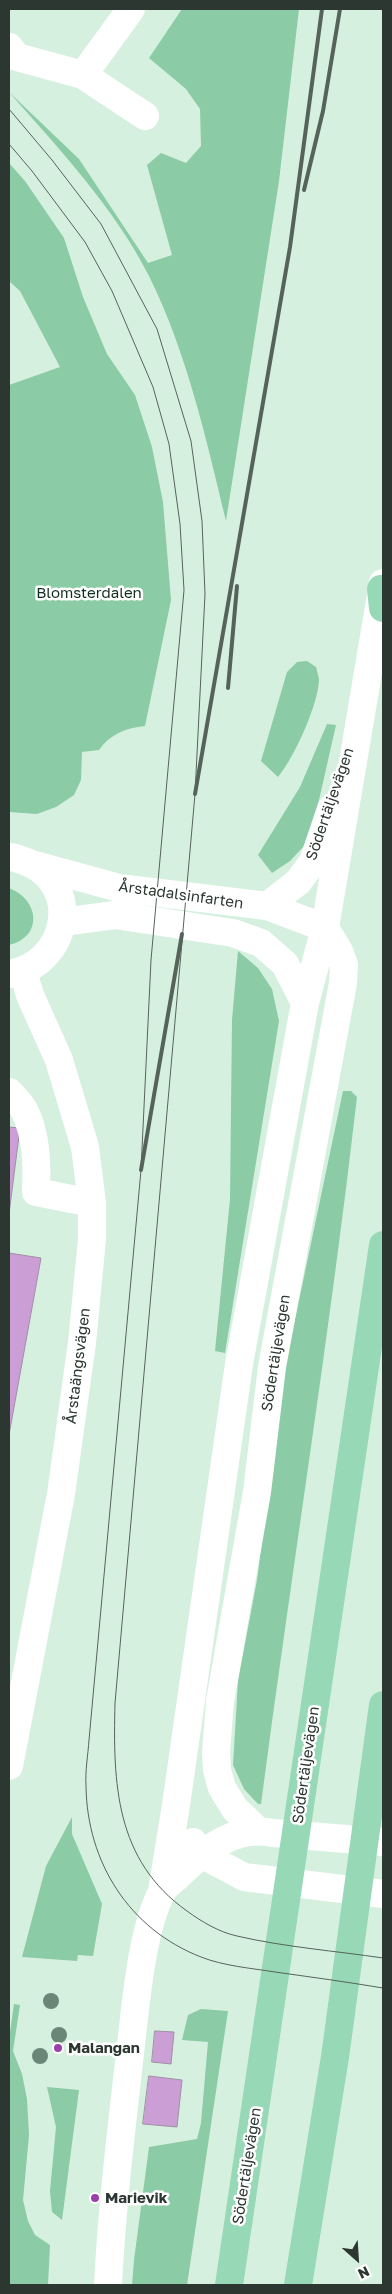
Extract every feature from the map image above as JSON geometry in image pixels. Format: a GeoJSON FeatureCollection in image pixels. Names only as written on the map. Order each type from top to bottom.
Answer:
{"type":"FeatureCollection","features":[{"type":"Feature","properties":{"kind":"main road","name":"Södertäljevägen"},"geometry":{"type":"LineString","coordinates":[[229,2285],[266,2048],[383,1245]]}},
{"type":"Feature","properties":{"kind":"main road"},"geometry":{"type":"LineString","coordinates":[[298,2285],[335,2057],[378,1754],[383,1705]]}},
{"type":"Feature","properties":{"kind":"street"},"geometry":{"type":"LineString","coordinates":[[84,75],[131,9]]}},
{"type":"Feature","properties":{"kind":"street"},"geometry":{"type":"LineString","coordinates":[[9,47],[17,56],[84,75],[145,116]]}},
{"type":"Feature","properties":{"kind":"street","name":"Södertäljevägen"},"geometry":{"type":"LineString","coordinates":[[108,2285],[111,2214],[137,1990],[149,1927],[162,1891],[239,1364],[305,1003],[325,928],[360,714],[383,592]]}},
{"type":"Feature","properties":{"kind":"street","name":"Södertäljevägen"},"geometry":{"type":"LineString","coordinates":[[267,906],[298,882],[313,862],[326,827],[360,714]]}},
{"type":"Feature","properties":{"kind":"street","name":"Årstadalsinfarten"},"geometry":{"type":"LineString","coordinates":[[9,857],[119,888],[267,906],[325,928]]}},
{"type":"Feature","properties":{"kind":"street"},"geometry":{"type":"LineString","coordinates":[[16,973],[38,964],[50,953],[58,938],[62,922],[62,906],[57,890],[48,876],[35,865]]}},
{"type":"Feature","properties":{"kind":"street","name":"Årstadalsinfarten"},"geometry":{"type":"LineString","coordinates":[[62,922],[115,915],[233,933],[261,943],[285,964],[305,1003]]}},
{"type":"Feature","properties":{"kind":"street","name":"Södertäljevägen"},"geometry":{"type":"LineString","coordinates":[[257,1830],[235,1809],[222,1788],[217,1770],[216,1752],[220,1702],[257,1492],[272,1367],[344,983],[344,965],[339,951],[325,928]]}},
{"type":"Feature","properties":{"kind":"street","name":"Årstaängsvägen"},"geometry":{"type":"LineString","coordinates":[[9,1766],[61,1494],[88,1292],[92,1239],[92,1203],[85,1146],[59,1060],[30,995],[16,973]]}},
{"type":"Feature","properties":{"kind":"street"},"geometry":{"type":"LineString","coordinates":[[9,1092],[24,1109],[32,1130],[37,1164],[36,1192],[92,1203]]}},
{"type":"Feature","properties":{"kind":"street","name":"Södertäljevägen"},"geometry":{"type":"LineString","coordinates":[[162,1891],[201,1854],[182,1826],[176,1805]]}},
{"type":"Feature","properties":{"kind":"street"},"geometry":{"type":"LineString","coordinates":[[201,1854],[224,1840],[257,1830],[272,1833],[383,1842]]}},
{"type":"Feature","properties":{"kind":"street"},"geometry":{"type":"LineString","coordinates":[[201,1854],[244,1877],[383,1894]]}},
{"type":"Feature","properties":{"kind":"green space"},"geometry":{"type":"Polygon","coordinates":[[[182,9],[299,9],[279,181],[226,521],[203,427],[185,365],[149,276],[103,202],[9,92],[79,159],[148,263],[172,255],[147,165],[161,153],[186,163],[201,146],[200,109],[186,89],[149,58],[182,9]]]}},
{"type":"Feature","properties":{"kind":"green space","name":"Blomsterdalen"},"geometry":{"type":"Polygon","coordinates":[[[9,163],[25,181],[64,238],[83,297],[107,354],[135,395],[152,447],[163,502],[171,600],[145,726],[131,728],[113,736],[99,750],[82,752],[81,780],[74,795],[56,807],[37,814],[9,812],[9,385],[60,367],[20,291],[9,281],[9,163]]]}},
{"type":"Feature","properties":{"kind":"green space"},"geometry":{"type":"Polygon","coordinates":[[[307,661],[316,667],[319,679],[315,702],[298,744],[278,777],[261,761],[287,672],[297,662],[307,661]]]}},
{"type":"Feature","properties":{"kind":"green space"},"geometry":{"type":"Polygon","coordinates":[[[327,724],[336,725],[319,800],[306,844],[290,861],[272,873],[258,855],[300,787],[327,724]]]}},
{"type":"Feature","properties":{"kind":"green space"},"geometry":{"type":"Polygon","coordinates":[[[9,888],[27,901],[32,909],[33,918],[32,927],[28,934],[20,941],[9,945],[9,888]]]}},
{"type":"Feature","properties":{"kind":"green space"},"geometry":{"type":"Polygon","coordinates":[[[238,951],[258,968],[272,989],[279,1021],[225,1353],[215,1351],[230,1199],[232,1020],[238,951]]]}},
{"type":"Feature","properties":{"kind":"green space"},"geometry":{"type":"Polygon","coordinates":[[[343,1091],[351,1091],[357,1097],[323,1362],[261,1804],[258,1804],[244,1789],[233,1765],[238,1681],[257,1580],[284,1372],[343,1091]]]}},
{"type":"Feature","properties":{"kind":"green space"},"geometry":{"type":"Polygon","coordinates":[[[72,1817],[72,1834],[102,1904],[93,1956],[78,1955],[77,1961],[22,1957],[46,1866],[72,1817]]]}},
{"type":"Feature","properties":{"kind":"green space"},"geometry":{"type":"Polygon","coordinates":[[[14,2004],[20,2005],[13,2051],[22,2074],[27,2099],[29,2135],[23,2200],[28,2221],[35,2235],[50,2245],[48,2285],[9,2285],[9,2039],[14,2004]]]}},
{"type":"Feature","properties":{"kind":"green space"},"geometry":{"type":"Polygon","coordinates":[[[201,2009],[228,2011],[187,2285],[132,2285],[149,2147],[197,2139],[201,2123],[208,2042],[182,2040],[188,2015],[201,2009]]]}},
{"type":"Feature","properties":{"kind":"green space"},"geometry":{"type":"Polygon","coordinates":[[[47,2087],[79,2090],[62,2220],[52,2212],[50,2191],[56,2127],[47,2087]]]}},
{"type":"Feature","properties":{"kind":"building"},"geometry":{"type":"Polygon","coordinates":[[[9,1127],[20,1128],[9,1214],[9,1127]]]}},
{"type":"Feature","properties":{"kind":"building"},"geometry":{"type":"Polygon","coordinates":[[[9,1253],[41,1258],[9,1435],[9,1253]]]}},
{"type":"Feature","properties":{"kind":"building"},"geometry":{"type":"Polygon","coordinates":[[[155,2031],[174,2032],[171,2064],[152,2062],[155,2031]]]}},
{"type":"Feature","properties":{"kind":"building"},"geometry":{"type":"Polygon","coordinates":[[[149,2076],[182,2080],[177,2127],[143,2124],[149,2076]]]}},
{"type":"Feature","properties":{"kind":"tram line"},"geometry":{"type":"LineString","coordinates":[[9,109],[52,160],[101,224],[157,329],[191,441],[202,521],[205,594],[195,794],[115,1703],[115,1762],[123,1818],[132,1844],[145,1868],[163,1891],[187,1911],[211,1926],[230,1934],[255,1940],[383,1958]]}},
{"type":"Feature","properties":{"kind":"tram line"},"geometry":{"type":"LineString","coordinates":[[9,144],[32,171],[85,242],[112,291],[153,387],[169,444],[180,524],[184,590],[151,960],[141,1170],[86,1769],[88,1814],[94,1841],[104,1866],[117,1890],[133,1911],[175,1945],[201,1957],[228,1965],[383,1988]]}},
{"type":"Feature","properties":{"kind":"railway"},"geometry":{"type":"LineString","coordinates":[[195,794],[290,247],[322,9]]}},
{"type":"Feature","properties":{"kind":"railway"},"geometry":{"type":"LineString","coordinates":[[304,190],[323,111],[340,9]]}},
{"type":"Feature","properties":{"kind":"railway"},"geometry":{"type":"LineString","coordinates":[[228,688],[237,586]]}},
{"type":"Feature","properties":{"kind":"railway"},"geometry":{"type":"LineString","coordinates":[[141,1170],[182,934]]}},
{"type":"Feature","properties":{"kind":"place","name":"Malangan"},"geometry":{"type":"Point","coordinates":[58,2048]}},
{"type":"Feature","properties":{"kind":"place","name":"Marievik"},"geometry":{"type":"Point","coordinates":[95,2198]}}]}
